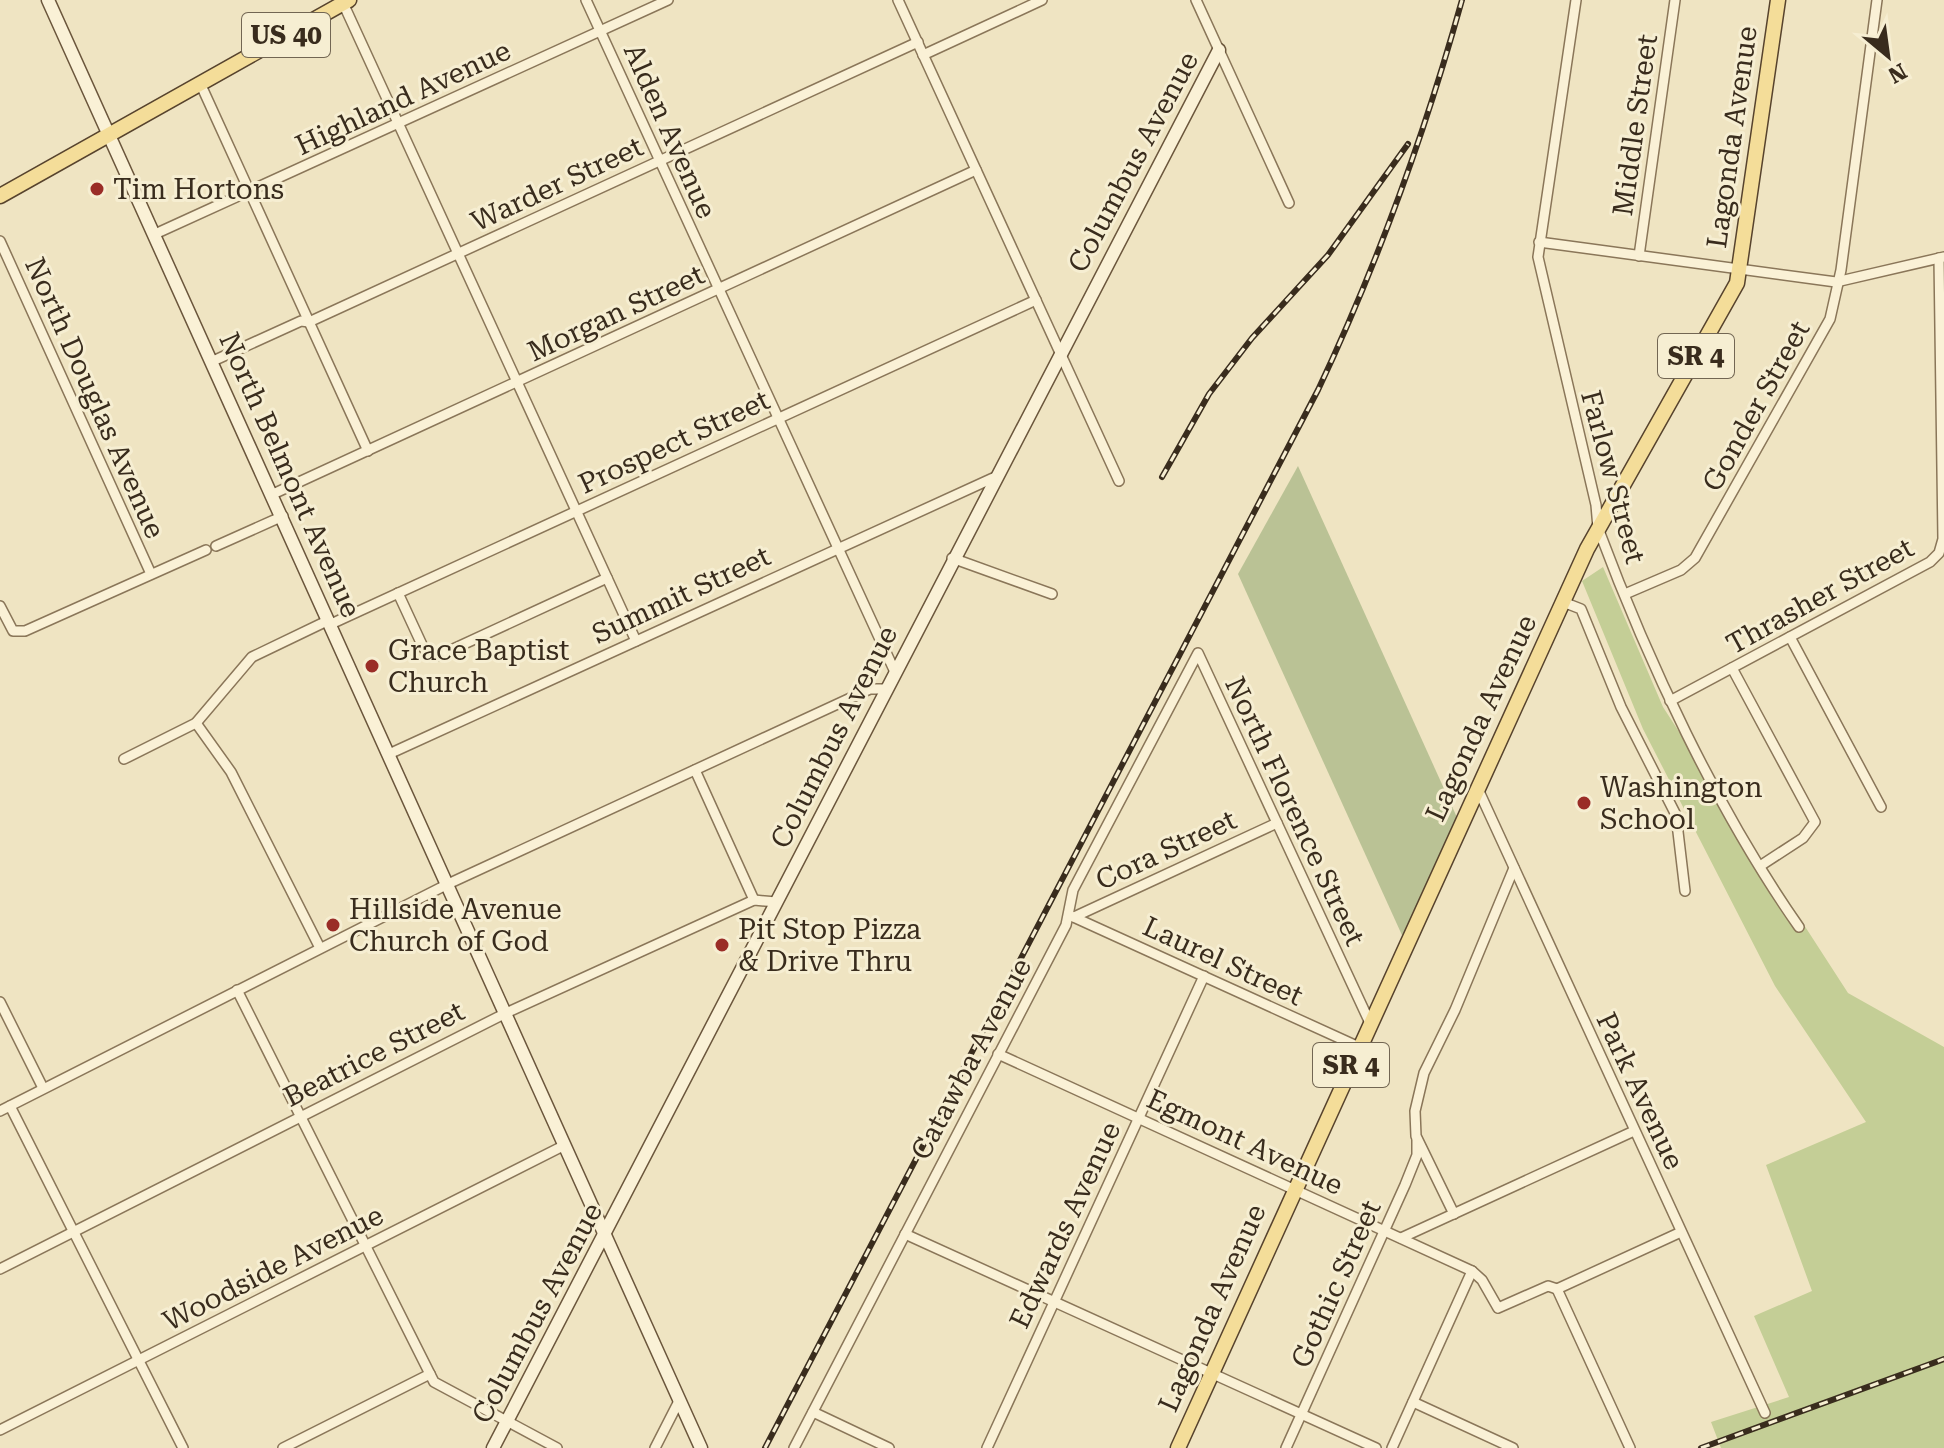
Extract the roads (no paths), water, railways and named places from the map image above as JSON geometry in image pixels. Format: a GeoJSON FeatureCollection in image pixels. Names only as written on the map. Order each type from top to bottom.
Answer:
{"type":"FeatureCollection","features":[{"type":"Feature","properties":{"kind":"main road","name":"Lagonda Avenue"},"geometry":{"type":"LineString","coordinates":[[1178,1448],[1477,787],[1598,528],[1731,296],[1739,270],[1778,0]]}},
{"type":"Feature","properties":{"kind":"main road","name":"US 40"},"geometry":{"type":"LineString","coordinates":[[0,196],[346,2]]}},
{"type":"Feature","properties":{"kind":"street","name":"North Belmont Avenue"},"geometry":{"type":"LineString","coordinates":[[48,0],[701,1448]]}},
{"type":"Feature","properties":{"kind":"street","name":"Alden Avenue"},"geometry":{"type":"LineString","coordinates":[[586,0],[895,672]]}},
{"type":"Feature","properties":{"kind":"street","name":"Highland Avenue"},"geometry":{"type":"LineString","coordinates":[[155,234],[668,0]]}},
{"type":"Feature","properties":{"kind":"street"},"geometry":{"type":"LineString","coordinates":[[898,0],[1119,481]]}},
{"type":"Feature","properties":{"kind":"street"},"geometry":{"type":"LineString","coordinates":[[923,55],[1042,0]]}},
{"type":"Feature","properties":{"kind":"street"},"geometry":{"type":"LineString","coordinates":[[1196,0],[1289,203]]}},
{"type":"Feature","properties":{"kind":"street","name":"Farlow Street"},"geometry":{"type":"LineString","coordinates":[[1576,0],[1538,257],[1596,505],[1598,528],[1670,701],[1760,866],[1799,927]]}},
{"type":"Feature","properties":{"kind":"street","name":"Middle Street"},"geometry":{"type":"LineString","coordinates":[[1639,256],[1675,0]]}},
{"type":"Feature","properties":{"kind":"street","name":"Gonder Street"},"geometry":{"type":"LineString","coordinates":[[1625,594],[1681,570],[1695,558],[1825,329],[1836,282],[1877,0]]}},
{"type":"Feature","properties":{"kind":"street"},"geometry":{"type":"LineString","coordinates":[[346,2],[398,124],[636,641]]}},
{"type":"Feature","properties":{"kind":"street","name":"Warder Street"},"geometry":{"type":"LineString","coordinates":[[213,361],[301,321],[309,322],[918,42]]}},
{"type":"Feature","properties":{"kind":"street","name":"Columbus Avenue"},"geometry":{"type":"LineString","coordinates":[[493,1448],[993,478],[1219,50]]}},
{"type":"Feature","properties":{"kind":"street"},"geometry":{"type":"LineString","coordinates":[[200,83],[368,451]]}},
{"type":"Feature","properties":{"kind":"street","name":"Morgan Street"},"geometry":{"type":"LineString","coordinates":[[273,494],[976,170]]}},
{"type":"Feature","properties":{"kind":"street","name":"North Douglas Avenue"},"geometry":{"type":"LineString","coordinates":[[0,241],[151,574]]}},
{"type":"Feature","properties":{"kind":"street"},"geometry":{"type":"LineString","coordinates":[[1539,242],[1836,282],[1942,257]]}},
{"type":"Feature","properties":{"kind":"street","name":"Thrasher Street"},"geometry":{"type":"LineString","coordinates":[[1670,701],[1930,562],[1941,547],[1942,257]]}},
{"type":"Feature","properties":{"kind":"street","name":"Prospect Street"},"geometry":{"type":"LineString","coordinates":[[196,723],[252,657],[1036,300]]}},
{"type":"Feature","properties":{"kind":"street","name":"Summit Street"},"geometry":{"type":"LineString","coordinates":[[389,754],[993,478]]}},
{"type":"Feature","properties":{"kind":"street"},"geometry":{"type":"LineString","coordinates":[[0,606],[13,631],[25,631],[283,516]]}},
{"type":"Feature","properties":{"kind":"street"},"geometry":{"type":"LineString","coordinates":[[952,558],[1052,594]]}},
{"type":"Feature","properties":{"kind":"street"},"geometry":{"type":"LineString","coordinates":[[398,593],[423,647],[428,654],[438,656],[607,578]]}},
{"type":"Feature","properties":{"kind":"street"},"geometry":{"type":"LineString","coordinates":[[1563,602],[1581,609],[1621,707],[1676,815],[1685,891]]}},
{"type":"Feature","properties":{"kind":"street"},"geometry":{"type":"LineString","coordinates":[[1790,637],[1881,807]]}},
{"type":"Feature","properties":{"kind":"street","name":"North Florence Street"},"geometry":{"type":"LineString","coordinates":[[1180,689],[1198,653],[1370,1023]]}},
{"type":"Feature","properties":{"kind":"street"},"geometry":{"type":"LineString","coordinates":[[1732,668],[1815,822],[1803,838],[1760,866]]}},
{"type":"Feature","properties":{"kind":"street"},"geometry":{"type":"LineString","coordinates":[[183,1448],[74,1232],[5,1108],[448,884],[870,689],[886,689]]}},
{"type":"Feature","properties":{"kind":"street","name":"Catawba Avenue"},"geometry":{"type":"LineString","coordinates":[[794,1448],[1071,916],[1073,890],[1180,689]]}},
{"type":"Feature","properties":{"kind":"street"},"geometry":{"type":"LineString","coordinates":[[124,759],[196,723],[231,772],[320,948]]}},
{"type":"Feature","properties":{"kind":"street"},"geometry":{"type":"LineString","coordinates":[[695,770],[754,900]]}},
{"type":"Feature","properties":{"kind":"street","name":"Park Avenue"},"geometry":{"type":"LineString","coordinates":[[1477,787],[1765,1413]]}},
{"type":"Feature","properties":{"kind":"street","name":"Cora Street"},"geometry":{"type":"LineString","coordinates":[[1071,916],[1277,823]]}},
{"type":"Feature","properties":{"kind":"street","name":"Gothic Street"},"geometry":{"type":"LineString","coordinates":[[1286,1448],[1417,1155],[1415,1111],[1424,1073],[1455,1010],[1514,868]]}},
{"type":"Feature","properties":{"kind":"street","name":"Beatrice Street"},"geometry":{"type":"LineString","coordinates":[[0,1269],[506,1013],[754,900],[776,902]]}},
{"type":"Feature","properties":{"kind":"street","name":"Laurel Street"},"geometry":{"type":"LineString","coordinates":[[1071,916],[1359,1047]]}},
{"type":"Feature","properties":{"kind":"street","name":"Edwards Avenue"},"geometry":{"type":"LineString","coordinates":[[987,1448],[1204,976]]}},
{"type":"Feature","properties":{"kind":"street"},"geometry":{"type":"LineString","coordinates":[[237,990],[430,1374],[441,1388],[557,1448]]}},
{"type":"Feature","properties":{"kind":"street"},"geometry":{"type":"LineString","coordinates":[[0,1002],[43,1088]]}},
{"type":"Feature","properties":{"kind":"street","name":"Egmont Avenue"},"geometry":{"type":"LineString","coordinates":[[998,1054],[1472,1271]]}},
{"type":"Feature","properties":{"kind":"street"},"geometry":{"type":"LineString","coordinates":[[1401,1238],[1634,1131]]}},
{"type":"Feature","properties":{"kind":"street","name":"Gothic Street"},"geometry":{"type":"LineString","coordinates":[[1416,1136],[1454,1214]]}},
{"type":"Feature","properties":{"kind":"street","name":"Woodside Avenue"},"geometry":{"type":"LineString","coordinates":[[0,1430],[565,1145]]}},
{"type":"Feature","properties":{"kind":"street"},"geometry":{"type":"LineString","coordinates":[[1392,1448],[1472,1271],[1482,1280],[1498,1308],[1548,1286],[1557,1289],[1681,1232]]}},
{"type":"Feature","properties":{"kind":"street"},"geometry":{"type":"LineString","coordinates":[[905,1234],[1376,1448]]}},
{"type":"Feature","properties":{"kind":"street"},"geometry":{"type":"LineString","coordinates":[[1557,1289],[1630,1448]]}},
{"type":"Feature","properties":{"kind":"street"},"geometry":{"type":"LineString","coordinates":[[283,1448],[430,1374]]}},
{"type":"Feature","properties":{"kind":"street"},"geometry":{"type":"LineString","coordinates":[[655,1448],[679,1401]]}},
{"type":"Feature","properties":{"kind":"street"},"geometry":{"type":"LineString","coordinates":[[1413,1402],[1513,1448]]}},
{"type":"Feature","properties":{"kind":"street"},"geometry":{"type":"LineString","coordinates":[[813,1412],[889,1448]]}},
{"type":"Feature","properties":{"kind":"railway"},"geometry":{"type":"LineString","coordinates":[[765,1448],[1318,390],[1398,198],[1462,0]]}},
{"type":"Feature","properties":{"kind":"railway"},"geometry":{"type":"LineString","coordinates":[[1162,477],[1209,394],[1252,338],[1328,255],[1408,144]]}},
{"type":"Feature","properties":{"kind":"railway"},"geometry":{"type":"LineString","coordinates":[[1701,1448],[1944,1359]]}},
{"type":"Feature","properties":{"kind":"place","name":"Tim Hortons"},"geometry":{"type":"Point","coordinates":[97,189]}},
{"type":"Feature","properties":{"kind":"place","name":"Grace Baptist Church"},"geometry":{"type":"Point","coordinates":[372,666]}},
{"type":"Feature","properties":{"kind":"place","name":"Washington School"},"geometry":{"type":"Point","coordinates":[1584,803]}},
{"type":"Feature","properties":{"kind":"place","name":"Hillside Avenue Church of God"},"geometry":{"type":"Point","coordinates":[333,925]}},
{"type":"Feature","properties":{"kind":"place","name":"Pit Stop Pizza & Drive Thru"},"geometry":{"type":"Point","coordinates":[722,945]}}]}
